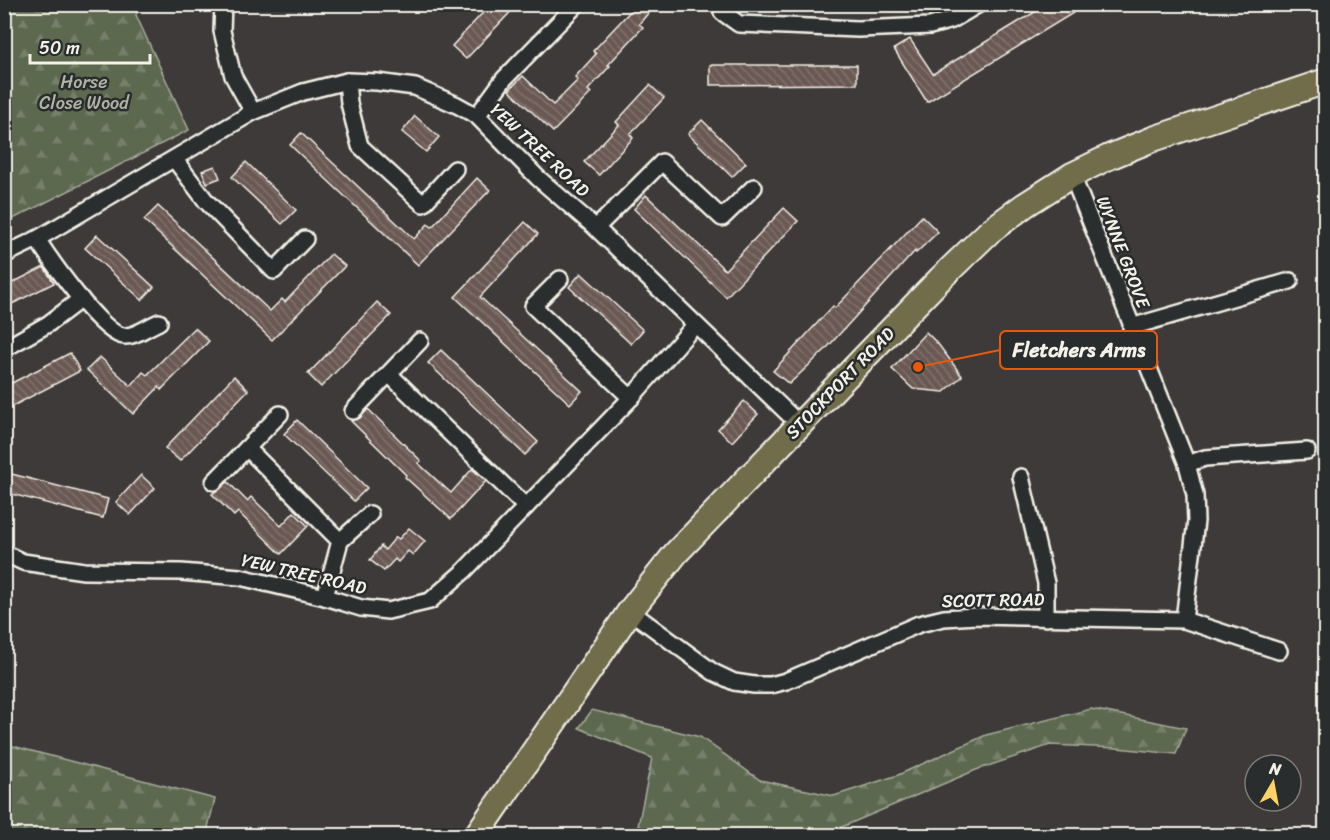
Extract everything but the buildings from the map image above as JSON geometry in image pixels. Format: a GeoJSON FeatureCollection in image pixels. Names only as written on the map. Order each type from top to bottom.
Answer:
{"type":"FeatureCollection","features":[{"type":"Feature","properties":{"kind":"highway","name":"STOCKPORT ROAD"},"geometry":{"type":"LineString","coordinates":[[476,836],[630,612],[676,553],[940,278],[990,231],[1072,175],[1153,139],[1326,81]]}},
{"type":"Feature","properties":{"kind":"street"},"geometry":{"type":"LineString","coordinates":[[223,4],[222,31],[233,76],[253,112]]}},
{"type":"Feature","properties":{"kind":"street"},"geometry":{"type":"LineString","coordinates":[[477,116],[504,79],[577,4]]}},
{"type":"Feature","properties":{"kind":"street"},"geometry":{"type":"LineString","coordinates":[[722,12],[738,24],[858,29],[930,26],[952,20],[978,4]]}},
{"type":"Feature","properties":{"kind":"street"},"geometry":{"type":"LineString","coordinates":[[347,81],[349,103],[360,146],[423,204],[454,169]]}},
{"type":"Feature","properties":{"kind":"street","name":"YEW TREE ROAD"},"geometry":{"type":"LineString","coordinates":[[4,255],[37,239],[253,112],[303,92],[347,81],[416,87],[477,116],[537,178],[596,228],[800,425]]}},
{"type":"Feature","properties":{"kind":"street"},"geometry":{"type":"LineString","coordinates":[[174,160],[206,201],[274,271],[305,239]]}},
{"type":"Feature","properties":{"kind":"street"},"geometry":{"type":"LineString","coordinates":[[596,228],[662,162],[722,218],[754,187]]}},
{"type":"Feature","properties":{"kind":"street","name":"WYNNE GROVE"},"geometry":{"type":"LineString","coordinates":[[1072,175],[1186,464],[1195,495],[1196,521],[1184,620]]}},
{"type":"Feature","properties":{"kind":"street"},"geometry":{"type":"LineString","coordinates":[[37,239],[81,299],[113,334],[125,337],[159,322]]}},
{"type":"Feature","properties":{"kind":"street"},"geometry":{"type":"LineString","coordinates":[[561,279],[533,306],[632,398]]}},
{"type":"Feature","properties":{"kind":"street"},"geometry":{"type":"LineString","coordinates":[[1131,327],[1290,280]]}},
{"type":"Feature","properties":{"kind":"street"},"geometry":{"type":"LineString","coordinates":[[4,349],[48,324],[81,299]]}},
{"type":"Feature","properties":{"kind":"street","name":"YEW TREE ROAD"},"geometry":{"type":"LineString","coordinates":[[4,553],[23,562],[84,571],[181,572],[240,577],[361,608],[388,612],[430,601],[464,571],[632,398],[695,325]]}},
{"type":"Feature","properties":{"kind":"street"},"geometry":{"type":"LineString","coordinates":[[353,411],[420,341]]}},
{"type":"Feature","properties":{"kind":"street"},"geometry":{"type":"LineString","coordinates":[[389,374],[526,507]]}},
{"type":"Feature","properties":{"kind":"street"},"geometry":{"type":"LineString","coordinates":[[214,482],[280,414]]}},
{"type":"Feature","properties":{"kind":"street"},"geometry":{"type":"LineString","coordinates":[[247,448],[340,541]]}},
{"type":"Feature","properties":{"kind":"street"},"geometry":{"type":"LineString","coordinates":[[1186,464],[1205,458],[1307,451]]}},
{"type":"Feature","properties":{"kind":"street"},"geometry":{"type":"LineString","coordinates":[[1021,477],[1046,583],[1046,618]]}},
{"type":"Feature","properties":{"kind":"street"},"geometry":{"type":"LineString","coordinates":[[325,597],[340,541],[370,514]]}},
{"type":"Feature","properties":{"kind":"street","name":"SCOTT ROAD"},"geometry":{"type":"LineString","coordinates":[[630,612],[713,672],[734,682],[754,685],[771,685],[786,681],[903,630],[944,618],[976,616],[1184,620],[1279,651]]}},
{"type":"Feature","properties":{"kind":"green space","name":"Horse Close Wood"},"geometry":{"type":"Polygon","coordinates":[[[5,4],[140,5],[136,15],[189,130],[5,223],[5,4]]]}},
{"type":"Feature","properties":{"kind":"green space"},"geometry":{"type":"Polygon","coordinates":[[[1091,709],[1186,728],[1176,754],[1050,745],[976,770],[823,835],[664,835],[638,826],[652,758],[579,728],[592,710],[700,737],[760,780],[834,796],[898,775],[986,735],[1091,709]]]}},
{"type":"Feature","properties":{"kind":"green space"},"geometry":{"type":"Polygon","coordinates":[[[5,744],[215,799],[206,835],[17,835],[5,827],[5,744]]]}},
{"type":"Feature","properties":{"kind":"place","name":"Fletchers Arms"},"geometry":{"type":"Point","coordinates":[918,367]}}]}
